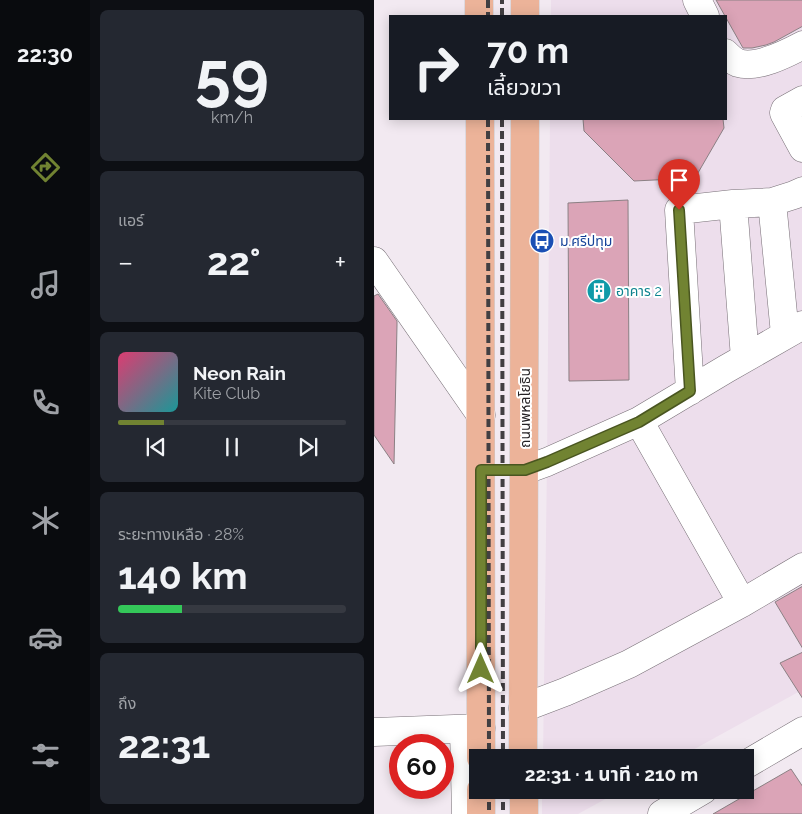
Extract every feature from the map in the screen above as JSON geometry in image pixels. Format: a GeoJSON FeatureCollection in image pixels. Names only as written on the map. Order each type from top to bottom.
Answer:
{"type":"FeatureCollection","features":[{"type":"Feature","properties":{"kind":"main road"},"geometry":{"type":"LineString","coordinates":[[479,0],[479,15]]}},
{"type":"Feature","properties":{"kind":"main road"},"geometry":{"type":"LineString","coordinates":[[525,0],[525,15]]}},
{"type":"Feature","properties":{"kind":"main road"},"geometry":{"type":"LineString","coordinates":[[479,749],[473,729],[481,470],[480,120]]}},
{"type":"Feature","properties":{"kind":"main road","name":"ถนนพหลโยธิน"},"geometry":{"type":"LineString","coordinates":[[524,749],[525,120]]}},
{"type":"Feature","properties":{"kind":"main road"},"geometry":{"type":"LineString","coordinates":[[481,470],[525,470]]}},
{"type":"Feature","properties":{"kind":"main road"},"geometry":{"type":"LineString","coordinates":[[481,799],[481,814]]}},
{"type":"Feature","properties":{"kind":"main road"},"geometry":{"type":"LineString","coordinates":[[524,799],[524,814]]}},
{"type":"Feature","properties":{"kind":"street"},"geometry":{"type":"LineString","coordinates":[[697,0],[704,15]]}},
{"type":"Feature","properties":{"kind":"street"},"geometry":{"type":"LineString","coordinates":[[727,55],[739,63],[748,64],[797,57]]}},
{"type":"Feature","properties":{"kind":"street"},"geometry":{"type":"LineString","coordinates":[[802,100],[785,110],[784,113],[802,148]]}},
{"type":"Feature","properties":{"kind":"street"},"geometry":{"type":"LineString","coordinates":[[690,391],[679,210],[772,202],[802,191]]}},
{"type":"Feature","properties":{"kind":"street"},"geometry":{"type":"LineString","coordinates":[[525,470],[639,422],[794,330],[772,202]]}},
{"type":"Feature","properties":{"kind":"street"},"geometry":{"type":"LineString","coordinates":[[733,204],[745,358]]}},
{"type":"Feature","properties":{"kind":"street"},"geometry":{"type":"LineString","coordinates":[[374,261],[481,415]]}},
{"type":"Feature","properties":{"kind":"street"},"geometry":{"type":"LineString","coordinates":[[639,422],[742,603]]}},
{"type":"Feature","properties":{"kind":"street"},"geometry":{"type":"LineString","coordinates":[[523,708],[629,664],[742,603],[802,567]]}},
{"type":"Feature","properties":{"kind":"street"},"geometry":{"type":"LineString","coordinates":[[374,732],[473,729],[466,814]]}},
{"type":"Feature","properties":{"kind":"street"},"geometry":{"type":"LineString","coordinates":[[754,760],[802,731]]}},
{"type":"Feature","properties":{"kind":"street"},"geometry":{"type":"LineString","coordinates":[[662,814],[687,799]]}},
{"type":"Feature","properties":{"kind":"shaded area"},"geometry":{"type":"Polygon","coordinates":[[[551,0],[802,0],[802,690],[695,749],[543,749],[550,120],[727,120],[727,15],[551,15],[551,0]]]}},
{"type":"Feature","properties":{"kind":"shaded area"},"geometry":{"type":"Polygon","coordinates":[[[542,799],[606,799],[578,814],[542,814],[542,799]]]}},
{"type":"Feature","properties":{"kind":"building"},"geometry":{"type":"Polygon","coordinates":[[[716,0],[803,0],[803,26],[774,42],[752,48],[743,48],[727,20],[727,15],[724,15],[716,0]]]}},
{"type":"Feature","properties":{"kind":"building"},"geometry":{"type":"Polygon","coordinates":[[[583,120],[723,120],[724,128],[695,178],[634,181],[584,131],[583,120]]]}},
{"type":"Feature","properties":{"kind":"building","name":"อาคาร 2"},"geometry":{"type":"Polygon","coordinates":[[[628,200],[629,380],[569,381],[568,203],[628,200]]]}},
{"type":"Feature","properties":{"kind":"building"},"geometry":{"type":"Polygon","coordinates":[[[378,294],[397,321],[394,464],[374,435],[374,296],[378,294]]]}},
{"type":"Feature","properties":{"kind":"building"},"geometry":{"type":"Polygon","coordinates":[[[803,586],[803,649],[775,602],[803,586]]]}},
{"type":"Feature","properties":{"kind":"building"},"geometry":{"type":"Polygon","coordinates":[[[803,652],[803,699],[780,663],[803,652]]]}},
{"type":"Feature","properties":{"kind":"building"},"geometry":{"type":"Polygon","coordinates":[[[791,769],[803,787],[803,814],[713,814],[739,799],[754,799],[754,790],[791,769]]]}},
{"type":"Feature","properties":{"kind":"railway"},"geometry":{"type":"LineString","coordinates":[[488,0],[488,15]]}},
{"type":"Feature","properties":{"kind":"railway"},"geometry":{"type":"LineString","coordinates":[[502,0],[502,15]]}},
{"type":"Feature","properties":{"kind":"railway"},"geometry":{"type":"LineString","coordinates":[[488,120],[489,749]]}},
{"type":"Feature","properties":{"kind":"railway"},"geometry":{"type":"LineString","coordinates":[[502,120],[503,749]]}},
{"type":"Feature","properties":{"kind":"railway"},"geometry":{"type":"LineString","coordinates":[[489,799],[489,814]]}},
{"type":"Feature","properties":{"kind":"railway"},"geometry":{"type":"LineString","coordinates":[[503,799],[503,814]]}},
{"type":"Feature","properties":{"kind":"place","name":"ม.ศรีปทุม"},"geometry":{"type":"Point","coordinates":[542,241]}},
{"type":"Feature","properties":{"kind":"place","name":"อาคาร 2"},"geometry":{"type":"Point","coordinates":[599,291]}},
{"type":"Feature","properties":{"kind":"route"},"geometry":{"type":"LineString","coordinates":[[481,669],[481,470],[525,470],[547,462],[639,422],[690,391],[679,210]]}}]}
